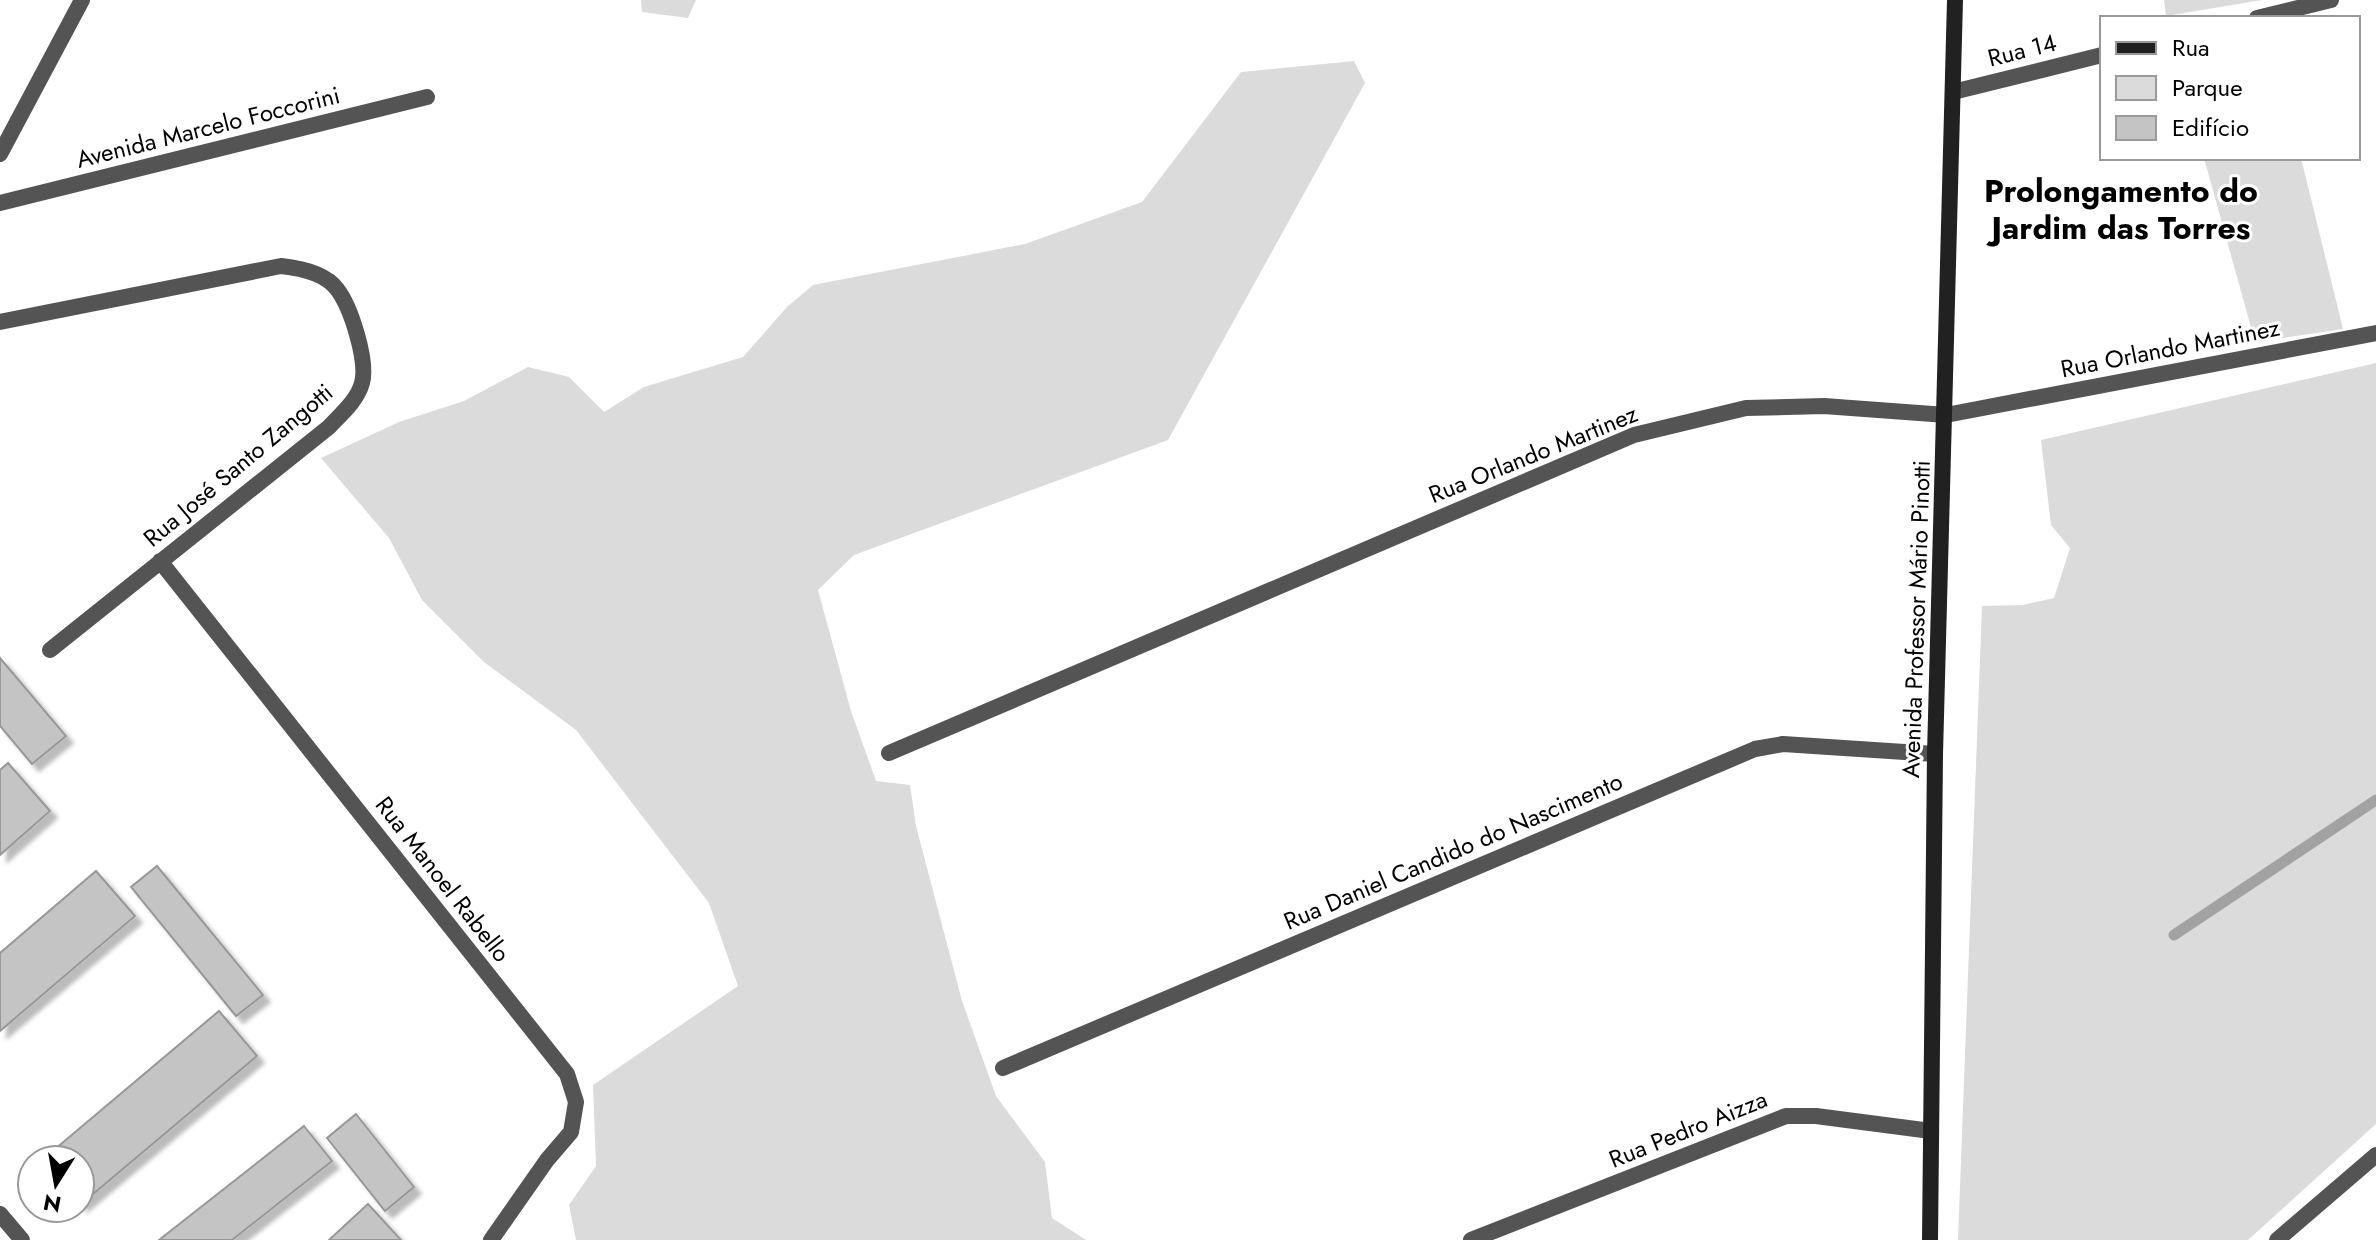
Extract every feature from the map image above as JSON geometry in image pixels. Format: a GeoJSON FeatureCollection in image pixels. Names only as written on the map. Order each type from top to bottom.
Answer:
{"type":"FeatureCollection","features":[{"type":"Feature","properties":{"kind":"street"},"geometry":{"type":"LineString","coordinates":[[0,154],[82,0]]}},
{"type":"Feature","properties":{"kind":"street","name":"Avenida Professor Mário Pinotti"},"geometry":{"type":"LineString","coordinates":[[1930,1240],[1935,754],[1955,0]]}},
{"type":"Feature","properties":{"kind":"street"},"geometry":{"type":"LineString","coordinates":[[2265,16],[2331,0]]}},
{"type":"Feature","properties":{"kind":"street","name":"Rua 14"},"geometry":{"type":"LineString","coordinates":[[1953,92],[2100,55]]}},
{"type":"Feature","properties":{"kind":"street","name":"Avenida Marcelo Foccorini"},"geometry":{"type":"LineString","coordinates":[[0,203],[427,97]]}},
{"type":"Feature","properties":{"kind":"street","name":"Rua José Santo Zangotti"},"geometry":{"type":"LineString","coordinates":[[0,322],[281,266],[304,269],[336,287],[358,334],[363,381],[355,399],[329,427],[50,650]]}},
{"type":"Feature","properties":{"kind":"street","name":"Rua Orlando Martinez"},"geometry":{"type":"LineString","coordinates":[[889,753],[1634,435],[1746,408],[1824,406],[1946,415],[2376,333]]}},
{"type":"Feature","properties":{"kind":"street","name":"Rua Manoel Rabello"},"geometry":{"type":"LineString","coordinates":[[160,561],[567,1074],[576,1102],[571,1132],[547,1160],[491,1240]]}},
{"type":"Feature","properties":{"kind":"street","name":"Rua Daniel Candido do Nascimento"},"geometry":{"type":"LineString","coordinates":[[1003,1068],[1755,749],[1783,744],[1935,754]]}},
{"type":"Feature","properties":{"kind":"street","name":"Rua Pedro Aizza"},"geometry":{"type":"LineString","coordinates":[[1471,1240],[1786,1116],[1816,1116],[1931,1131]]}},
{"type":"Feature","properties":{"kind":"street"},"geometry":{"type":"LineString","coordinates":[[2277,1240],[2376,1155]]}},
{"type":"Feature","properties":{"kind":"street"},"geometry":{"type":"LineString","coordinates":[[0,1214],[22,1240]]}},
{"type":"Feature","properties":{"kind":"green space"},"geometry":{"type":"Polygon","coordinates":[[[641,0],[696,0],[688,18],[642,12],[641,0]]]}},
{"type":"Feature","properties":{"kind":"green space"},"geometry":{"type":"Polygon","coordinates":[[[2164,0],[2262,0],[2166,16],[2164,0]]]}},
{"type":"Feature","properties":{"kind":"green space"},"geometry":{"type":"Polygon","coordinates":[[[1354,61],[1365,83],[1168,440],[854,555],[818,590],[851,711],[876,781],[910,785],[916,826],[962,1001],[996,1096],[1045,1162],[1052,1218],[1086,1240],[576,1240],[569,1205],[596,1166],[593,1085],[738,986],[709,903],[576,730],[484,662],[422,600],[389,538],[321,458],[399,422],[464,401],[528,367],[569,377],[604,412],[644,387],[743,357],[787,307],[813,285],[1025,244],[1142,202],[1241,72],[1354,61]]]}},
{"type":"Feature","properties":{"kind":"green space"},"geometry":{"type":"Polygon","coordinates":[[[2205,160],[2301,160],[2343,329],[2255,342],[2205,160]]]}},
{"type":"Feature","properties":{"kind":"green space"},"geometry":{"type":"Polygon","coordinates":[[[2376,363],[2376,1124],[2248,1240],[1958,1240],[1982,606],[2023,605],[2054,598],[2070,548],[2051,525],[2041,440],[2376,363]]]}},
{"type":"Feature","properties":{"kind":"building"},"geometry":{"type":"Polygon","coordinates":[[[0,658],[66,736],[32,764],[0,726],[0,658]]]}},
{"type":"Feature","properties":{"kind":"building"},"geometry":{"type":"Polygon","coordinates":[[[8,763],[50,811],[0,855],[0,770],[8,763]]]}},
{"type":"Feature","properties":{"kind":"building"},"geometry":{"type":"Polygon","coordinates":[[[157,866],[263,995],[236,1016],[131,887],[157,866]]]}},
{"type":"Feature","properties":{"kind":"building"},"geometry":{"type":"Polygon","coordinates":[[[96,871],[135,916],[0,1031],[0,953],[96,871]]]}},
{"type":"Feature","properties":{"kind":"building"},"geometry":{"type":"Polygon","coordinates":[[[219,1011],[257,1056],[96,1192],[96,1144],[61,1144],[219,1011]]]}},
{"type":"Feature","properties":{"kind":"building"},"geometry":{"type":"Polygon","coordinates":[[[356,1114],[414,1187],[385,1211],[327,1138],[356,1114]]]}},
{"type":"Feature","properties":{"kind":"building"},"geometry":{"type":"Polygon","coordinates":[[[304,1126],[332,1161],[232,1240],[159,1240],[304,1126]]]}},
{"type":"Feature","properties":{"kind":"building"},"geometry":{"type":"Polygon","coordinates":[[[368,1204],[401,1240],[329,1240],[368,1204]]]}},
{"type":"Feature","properties":{"kind":"waterway"},"geometry":{"type":"LineString","coordinates":[[2174,935],[2376,800]]}},
{"type":"Feature","properties":{"kind":"district","name":"Prolongamento do Jardim das Torres"},"geometry":{"type":"Point","coordinates":[2121,210]}}]}
